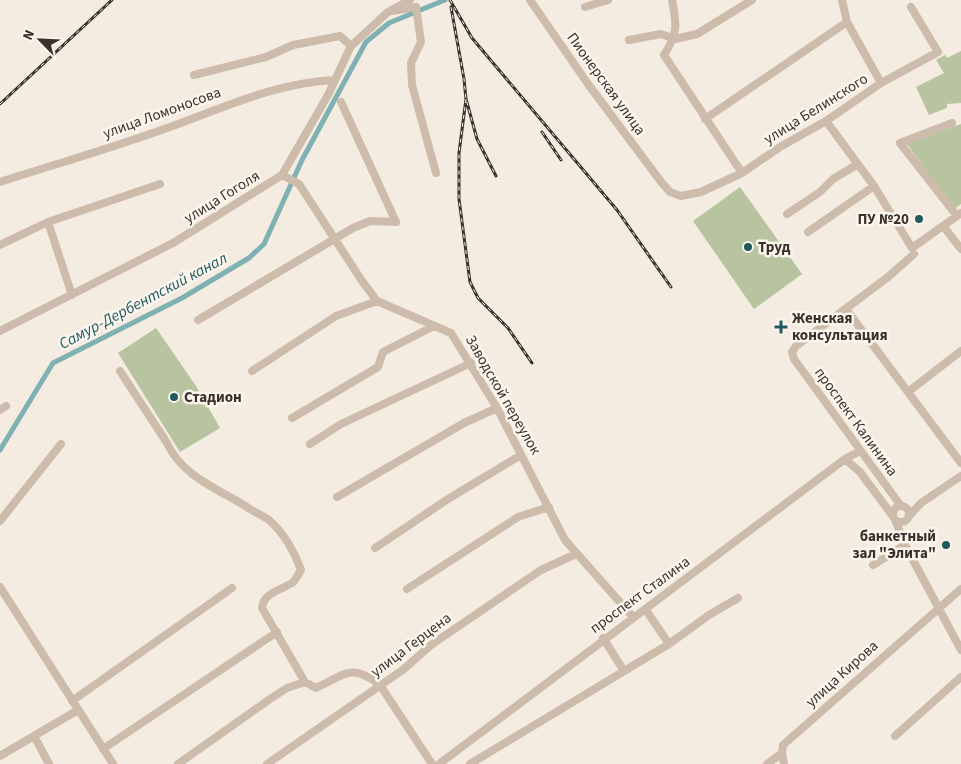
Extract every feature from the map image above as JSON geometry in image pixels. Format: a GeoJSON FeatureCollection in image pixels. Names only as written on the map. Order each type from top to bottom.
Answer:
{"type":"FeatureCollection","features":[{"type":"Feature","properties":{"kind":"street","name":"улица Гоголя"},"geometry":{"type":"LineString","coordinates":[[0,331],[173,243],[285,176],[335,80],[350,46],[388,12],[410,0]]}},
{"type":"Feature","properties":{"kind":"street","name":"Пионерская улица"},"geometry":{"type":"LineString","coordinates":[[530,0],[588,84],[662,184]]}},
{"type":"Feature","properties":{"kind":"street"},"geometry":{"type":"LineString","coordinates":[[585,7],[608,0]]}},
{"type":"Feature","properties":{"kind":"street"},"geometry":{"type":"LineString","coordinates":[[672,0],[676,31],[675,39],[664,55],[742,173]]}},
{"type":"Feature","properties":{"kind":"street"},"geometry":{"type":"LineString","coordinates":[[629,40],[660,34],[675,39],[696,34],[752,0]]}},
{"type":"Feature","properties":{"kind":"street"},"geometry":{"type":"LineString","coordinates":[[842,0],[847,22],[881,84]]}},
{"type":"Feature","properties":{"kind":"street"},"geometry":{"type":"LineString","coordinates":[[388,12],[416,7],[421,42],[411,63],[412,85],[436,173]]}},
{"type":"Feature","properties":{"kind":"street","name":"улица Белинского"},"geometry":{"type":"LineString","coordinates":[[662,184],[670,192],[681,196],[701,192],[742,173],[780,147],[826,122],[881,84],[938,52],[911,7]]}},
{"type":"Feature","properties":{"kind":"street"},"geometry":{"type":"LineString","coordinates":[[705,119],[847,22]]}},
{"type":"Feature","properties":{"kind":"street"},"geometry":{"type":"LineString","coordinates":[[194,75],[266,57],[293,45],[318,39],[340,36],[350,46]]}},
{"type":"Feature","properties":{"kind":"street","name":"улица Ломоносова"},"geometry":{"type":"LineString","coordinates":[[0,182],[167,129],[241,99],[276,88],[313,81],[335,80]]}},
{"type":"Feature","properties":{"kind":"street"},"geometry":{"type":"LineString","coordinates":[[198,320],[334,239],[370,221],[396,222],[341,102]]}},
{"type":"Feature","properties":{"kind":"street"},"geometry":{"type":"LineString","coordinates":[[826,122],[874,186],[913,251]]}},
{"type":"Feature","properties":{"kind":"street"},"geometry":{"type":"LineString","coordinates":[[952,122],[900,143],[959,215],[913,251],[846,309],[961,463]]}},
{"type":"Feature","properties":{"kind":"street"},"geometry":{"type":"LineString","coordinates":[[787,214],[820,192],[834,179],[858,164]]}},
{"type":"Feature","properties":{"kind":"street"},"geometry":{"type":"LineString","coordinates":[[252,371],[336,316],[377,301],[334,239],[314,204],[296,182],[285,176]]}},
{"type":"Feature","properties":{"kind":"street"},"geometry":{"type":"LineString","coordinates":[[0,245],[48,222],[160,184]]}},
{"type":"Feature","properties":{"kind":"street"},"geometry":{"type":"LineString","coordinates":[[808,232],[874,186]]}},
{"type":"Feature","properties":{"kind":"street"},"geometry":{"type":"LineString","coordinates":[[48,222],[72,296]]}},
{"type":"Feature","properties":{"kind":"street"},"geometry":{"type":"LineString","coordinates":[[944,227],[961,249]]}},
{"type":"Feature","properties":{"kind":"street","name":"Заводской переулок"},"geometry":{"type":"LineString","coordinates":[[377,301],[451,333],[471,362],[497,408],[565,540],[633,617]]}},
{"type":"Feature","properties":{"kind":"street","name":"проспект Калинина"},"geometry":{"type":"LineString","coordinates":[[846,309],[796,346],[792,352],[794,359],[902,506]]}},
{"type":"Feature","properties":{"kind":"street"},"geometry":{"type":"LineString","coordinates":[[292,418],[378,367],[383,352],[432,327],[438,327]]}},
{"type":"Feature","properties":{"kind":"street"},"geometry":{"type":"LineString","coordinates":[[908,392],[961,351]]}},
{"type":"Feature","properties":{"kind":"street"},"geometry":{"type":"LineString","coordinates":[[310,444],[341,424],[471,362]]}},
{"type":"Feature","properties":{"kind":"street"},"geometry":{"type":"LineString","coordinates":[[120,371],[171,452],[185,468],[209,486],[241,502],[270,521],[296,555],[301,570],[294,582],[267,596],[262,602],[262,608],[305,682],[316,688],[356,671],[368,675],[380,685],[432,764]]}},
{"type":"Feature","properties":{"kind":"street"},"geometry":{"type":"LineString","coordinates":[[337,497],[464,423],[497,408]]}},
{"type":"Feature","properties":{"kind":"street"},"geometry":{"type":"LineString","coordinates":[[0,521],[61,444]]}},
{"type":"Feature","properties":{"kind":"street","name":"проспект Сталина"},"geometry":{"type":"LineString","coordinates":[[438,764],[603,638],[646,610],[845,459],[860,451]]}},
{"type":"Feature","properties":{"kind":"street"},"geometry":{"type":"LineString","coordinates":[[375,548],[464,489],[521,455]]}},
{"type":"Feature","properties":{"kind":"street","name":"проспект Калинина"},"geometry":{"type":"LineString","coordinates":[[845,459],[860,472],[894,518],[904,542]]}},
{"type":"Feature","properties":{"kind":"street"},"geometry":{"type":"LineString","coordinates":[[920,503],[896,508],[894,518],[904,522],[920,503],[961,476]]}},
{"type":"Feature","properties":{"kind":"street"},"geometry":{"type":"LineString","coordinates":[[902,506],[908,511],[909,517],[904,542],[961,650]]}},
{"type":"Feature","properties":{"kind":"street"},"geometry":{"type":"LineString","coordinates":[[407,589],[518,517],[549,507]]}},
{"type":"Feature","properties":{"kind":"street"},"geometry":{"type":"LineString","coordinates":[[873,565],[904,542]]}},
{"type":"Feature","properties":{"kind":"street","name":"улица Герцена"},"geometry":{"type":"LineString","coordinates":[[267,764],[404,668],[431,645],[541,570],[576,554]]}},
{"type":"Feature","properties":{"kind":"street"},"geometry":{"type":"LineString","coordinates":[[0,587],[113,764]]}},
{"type":"Feature","properties":{"kind":"street"},"geometry":{"type":"LineString","coordinates":[[72,701],[232,588]]}},
{"type":"Feature","properties":{"kind":"street","name":"улица Кирова"},"geometry":{"type":"LineString","coordinates":[[767,764],[782,753],[783,745],[939,606],[961,589]]}},
{"type":"Feature","properties":{"kind":"street"},"geometry":{"type":"LineString","coordinates":[[470,764],[669,644],[709,615],[738,598]]}},
{"type":"Feature","properties":{"kind":"street"},"geometry":{"type":"LineString","coordinates":[[646,610],[669,644]]}},
{"type":"Feature","properties":{"kind":"street"},"geometry":{"type":"LineString","coordinates":[[103,749],[277,632]]}},
{"type":"Feature","properties":{"kind":"street"},"geometry":{"type":"LineString","coordinates":[[603,638],[624,671]]}},
{"type":"Feature","properties":{"kind":"street"},"geometry":{"type":"LineString","coordinates":[[895,736],[961,677]]}},
{"type":"Feature","properties":{"kind":"street"},"geometry":{"type":"LineString","coordinates":[[178,764],[287,688],[305,682]]}},
{"type":"Feature","properties":{"kind":"street"},"geometry":{"type":"LineString","coordinates":[[0,756],[78,710]]}},
{"type":"Feature","properties":{"kind":"street"},"geometry":{"type":"LineString","coordinates":[[34,736],[49,764]]}},
{"type":"Feature","properties":{"kind":"street"},"geometry":{"type":"LineString","coordinates":[[782,753],[784,764]]}},
{"type":"Feature","properties":{"kind":"street"},"geometry":{"type":"LineString","coordinates":[[451,755],[448,757],[454,764]]}},
{"type":"Feature","properties":{"kind":"green space"},"geometry":{"type":"Polygon","coordinates":[[[961,51],[961,103],[947,104],[947,108],[929,115],[916,87],[944,73],[936,60],[945,55],[947,58],[961,51]]]}},
{"type":"Feature","properties":{"kind":"green space"},"geometry":{"type":"Polygon","coordinates":[[[961,124],[961,204],[954,209],[907,144],[961,124]]]}},
{"type":"Feature","properties":{"kind":"green space","name":"Труд"},"geometry":{"type":"Polygon","coordinates":[[[740,187],[802,274],[754,309],[693,221],[740,187]]]}},
{"type":"Feature","properties":{"kind":"green space","name":"Стадион"},"geometry":{"type":"Polygon","coordinates":[[[156,328],[196,386],[220,428],[180,452],[118,353],[156,328]]]}},
{"type":"Feature","properties":{"kind":"waterway","name":"Самур-Дербентский канал"},"geometry":{"type":"LineString","coordinates":[[0,450],[53,363],[182,298],[249,258],[264,244],[302,160],[366,42],[389,23],[445,0]]}},
{"type":"Feature","properties":{"kind":"railway"},"geometry":{"type":"LineString","coordinates":[[0,104],[112,0]]}},
{"type":"Feature","properties":{"kind":"railway"},"geometry":{"type":"LineString","coordinates":[[450,0],[472,38],[617,210],[671,287]]}},
{"type":"Feature","properties":{"kind":"railway"},"geometry":{"type":"LineString","coordinates":[[451,7],[466,99],[477,139],[496,176]]}},
{"type":"Feature","properties":{"kind":"railway"},"geometry":{"type":"LineString","coordinates":[[466,99],[459,153],[459,199],[470,282],[478,298],[508,328],[532,363]]}},
{"type":"Feature","properties":{"kind":"railway"},"geometry":{"type":"LineString","coordinates":[[542,132],[561,160]]}},
{"type":"Feature","properties":{"kind":"place","name":"ПУ №20"},"geometry":{"type":"Point","coordinates":[919,219]}},
{"type":"Feature","properties":{"kind":"place","name":"Труд"},"geometry":{"type":"Point","coordinates":[748,247]}},
{"type":"Feature","properties":{"kind":"place","name":"Женская консультация"},"geometry":{"type":"Point","coordinates":[781,327]}},
{"type":"Feature","properties":{"kind":"place","name":"Стадион"},"geometry":{"type":"Point","coordinates":[174,397]}},
{"type":"Feature","properties":{"kind":"place","name":"банкетный зал \"Элита\""},"geometry":{"type":"Point","coordinates":[946,545]}}]}
